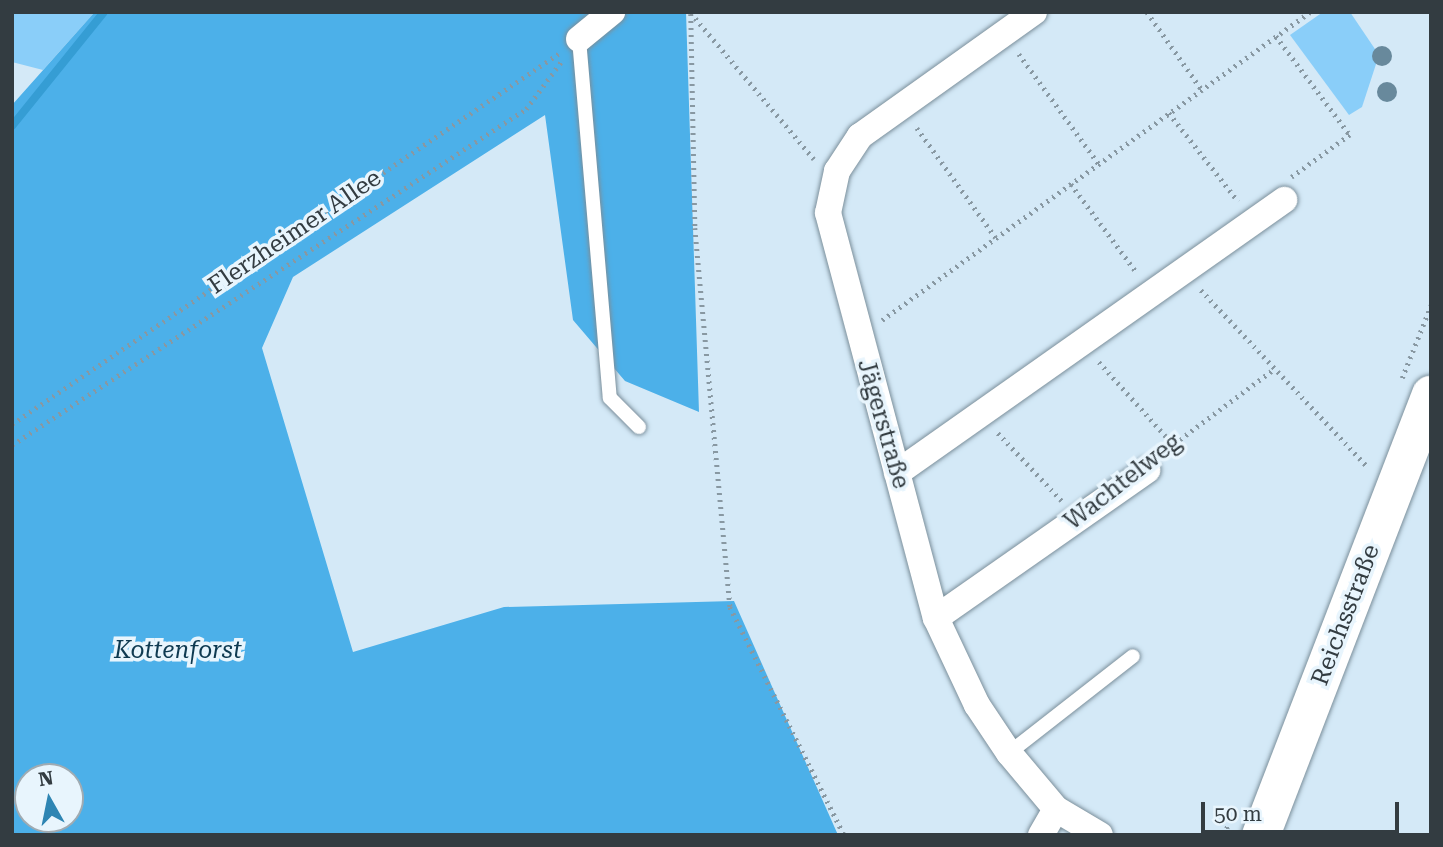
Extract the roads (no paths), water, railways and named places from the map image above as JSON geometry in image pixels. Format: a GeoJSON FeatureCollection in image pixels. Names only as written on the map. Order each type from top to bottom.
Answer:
{"type":"FeatureCollection","features":[{"type":"Feature","properties":{"kind":"main road","name":"Reichsstraße"},"geometry":{"type":"LineString","coordinates":[[1261,835],[1431,395]]}},
{"type":"Feature","properties":{"kind":"street"},"geometry":{"type":"LineString","coordinates":[[579,39],[612,12]]}},
{"type":"Feature","properties":{"kind":"street","name":"Jägerstraße"},"geometry":{"type":"LineString","coordinates":[[1034,12],[860,136],[837,171],[828,213],[858,337],[936,618],[977,705],[1009,752],[1056,809],[1100,835]]}},
{"type":"Feature","properties":{"kind":"street"},"geometry":{"type":"LineString","coordinates":[[897,473],[1284,200]]}},
{"type":"Feature","properties":{"kind":"street","name":"Wachtelweg"},"geometry":{"type":"LineString","coordinates":[[936,618],[1147,470]]}},
{"type":"Feature","properties":{"kind":"street"},"geometry":{"type":"LineString","coordinates":[[1041,835],[1056,809]]}},
{"type":"Feature","properties":{"kind":"lane"},"geometry":{"type":"LineString","coordinates":[[579,39],[610,398],[639,427]]}},
{"type":"Feature","properties":{"kind":"lane"},"geometry":{"type":"LineString","coordinates":[[1009,752],[1133,656]]}},
{"type":"Feature","properties":{"kind":"waterway"},"geometry":{"type":"LineString","coordinates":[[12,126],[104,12]]}},
{"type":"Feature","properties":{"kind":"park label","name":"Kottenforst"},"geometry":{"type":"Point","coordinates":[178,651]}}]}
